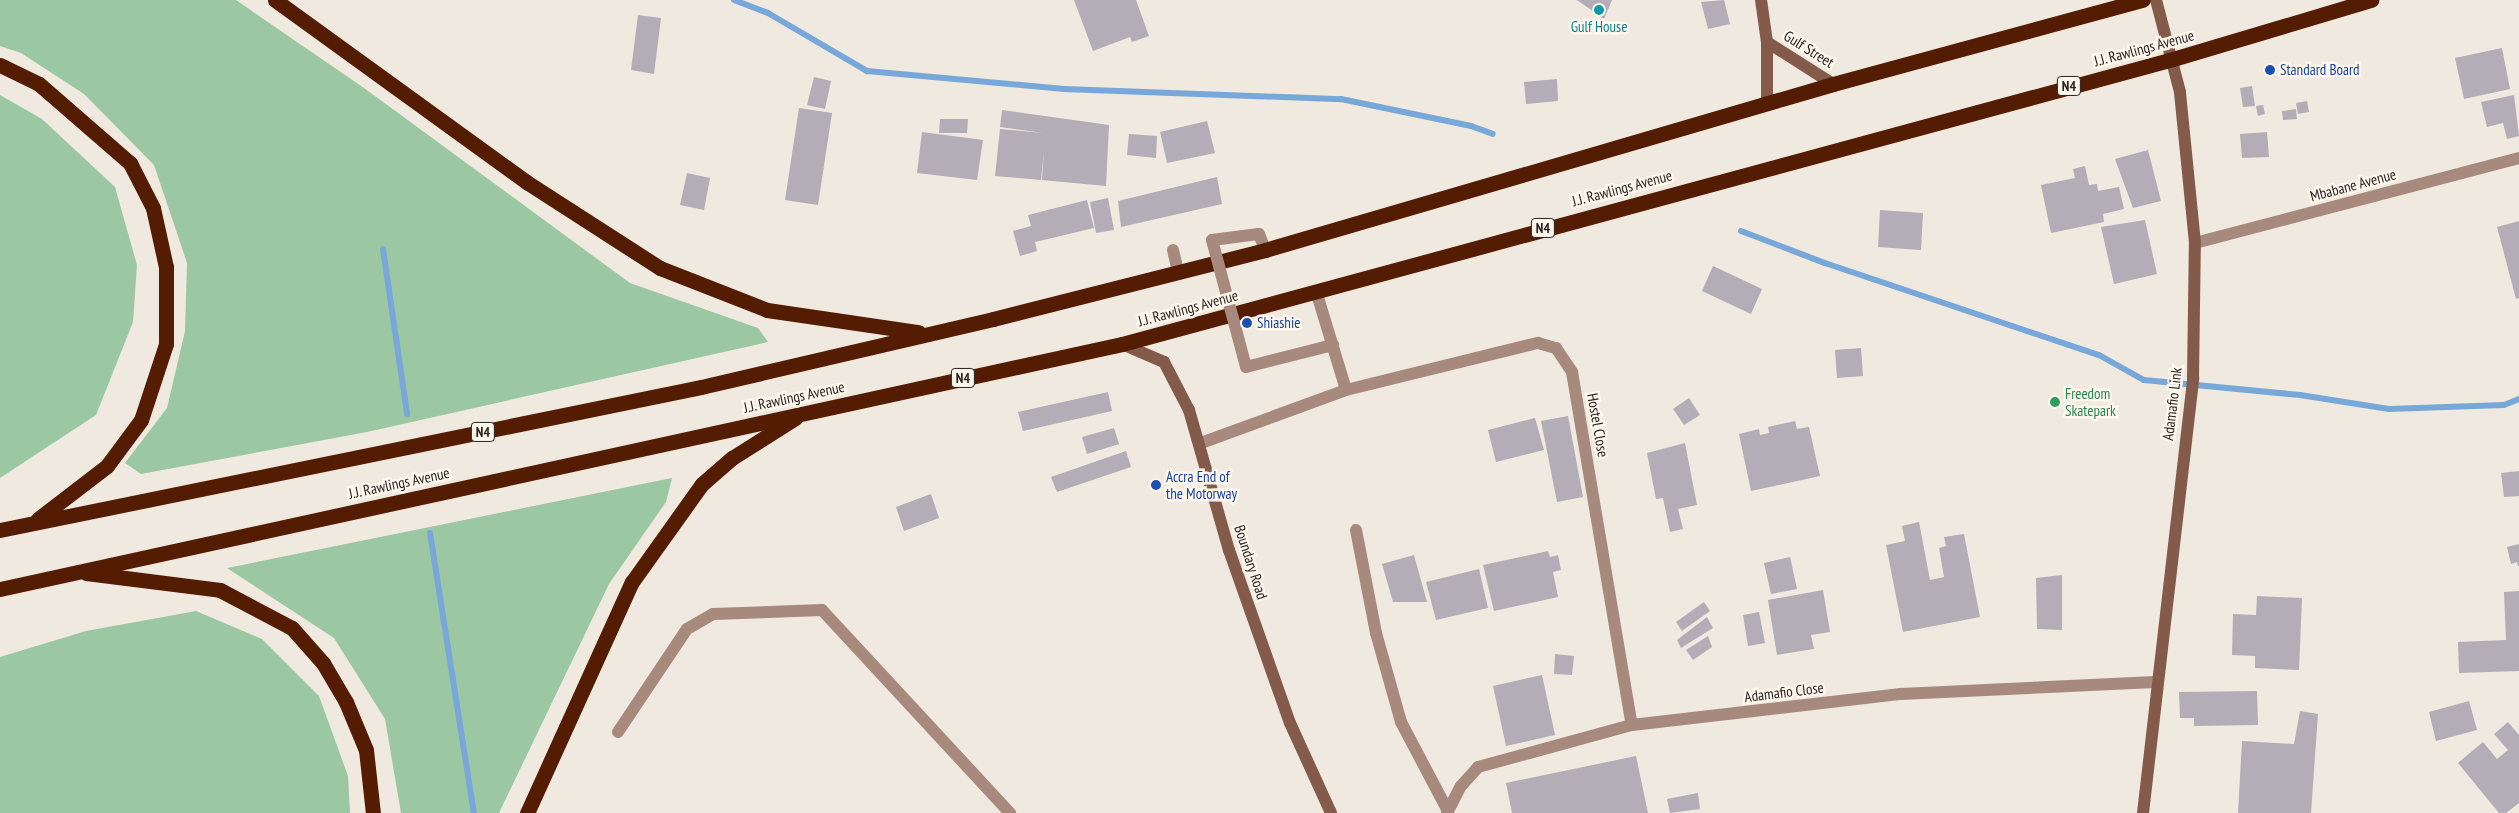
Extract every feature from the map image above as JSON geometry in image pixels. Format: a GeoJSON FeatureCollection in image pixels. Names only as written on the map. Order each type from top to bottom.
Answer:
{"type":"FeatureCollection","features":[{"type":"Feature","properties":{"kind":"highway"},"geometry":{"type":"LineString","coordinates":[[275,0],[528,183],[660,268],[767,310],[929,333]]}},
{"type":"Feature","properties":{"kind":"highway","name":"J.J. Rawlings Avenue"},"geometry":{"type":"LineString","coordinates":[[0,530],[701,387],[1178,272],[1266,250],[1833,84],[2143,0]]}},
{"type":"Feature","properties":{"kind":"highway","name":"J.J. Rawlings Avenue"},"geometry":{"type":"LineString","coordinates":[[0,589],[803,412],[1122,344],[2173,59],[2371,0]]}},
{"type":"Feature","properties":{"kind":"highway"},"geometry":{"type":"LineString","coordinates":[[0,65],[39,84],[80,116],[130,163],[153,208],[166,267],[166,344],[141,420],[107,466],[34,522]]}},
{"type":"Feature","properties":{"kind":"highway"},"geometry":{"type":"LineString","coordinates":[[527,813],[632,582],[702,484],[732,458],[803,412]]}},
{"type":"Feature","properties":{"kind":"highway"},"geometry":{"type":"LineString","coordinates":[[72,572],[220,590],[292,628],[322,663],[346,702],[366,750],[372,813]]}},
{"type":"Feature","properties":{"kind":"street","name":"Gulf Street"},"geometry":{"type":"LineString","coordinates":[[1762,0],[1767,42],[1767,104]]}},
{"type":"Feature","properties":{"kind":"street","name":"Adamafio Link"},"geometry":{"type":"LineString","coordinates":[[2143,813],[2155,682],[2187,413],[2193,378],[2195,243],[2190,159],[2173,59],[2156,0]]}},
{"type":"Feature","properties":{"kind":"street","name":"Gulf Street"},"geometry":{"type":"LineString","coordinates":[[1767,42],[1833,84]]}},
{"type":"Feature","properties":{"kind":"street","name":"Mbabane Avenue"},"geometry":{"type":"LineString","coordinates":[[2195,243],[2519,158]]}},
{"type":"Feature","properties":{"kind":"street"},"geometry":{"type":"LineString","coordinates":[[1266,250],[1259,234],[1212,240],[1246,367],[1333,345]]}},
{"type":"Feature","properties":{"kind":"street"},"geometry":{"type":"LineString","coordinates":[[1173,250],[1178,272]]}},
{"type":"Feature","properties":{"kind":"street"},"geometry":{"type":"LineString","coordinates":[[1316,291],[1346,390]]}},
{"type":"Feature","properties":{"kind":"street","name":"Hostel Close"},"geometry":{"type":"LineString","coordinates":[[1201,443],[1346,390],[1538,342],[1556,348],[1572,372],[1632,725]]}},
{"type":"Feature","properties":{"kind":"street","name":"Boundary Road"},"geometry":{"type":"LineString","coordinates":[[1122,344],[1149,354],[1171,371],[1201,443],[1229,550],[1290,723],[1331,813]]}},
{"type":"Feature","properties":{"kind":"street"},"geometry":{"type":"LineString","coordinates":[[1356,530],[1376,633],[1401,722],[1448,812]]}},
{"type":"Feature","properties":{"kind":"street"},"geometry":{"type":"LineString","coordinates":[[618,732],[687,629],[706,617],[736,610],[822,610],[1010,813]]}},
{"type":"Feature","properties":{"kind":"street","name":"Adamafio Close"},"geometry":{"type":"LineString","coordinates":[[1448,812],[1478,767],[1632,725],[1900,694],[2155,682]]}},
{"type":"Feature","properties":{"kind":"green space"},"geometry":{"type":"Polygon","coordinates":[[[0,0],[236,0],[364,88],[630,283],[758,328],[768,342],[367,432],[141,474],[125,463],[167,408],[185,331],[187,263],[154,165],[84,94],[21,53],[0,46],[0,0]]]}},
{"type":"Feature","properties":{"kind":"green space"},"geometry":{"type":"Polygon","coordinates":[[[0,95],[42,119],[115,187],[137,265],[133,322],[96,415],[0,478],[0,95]]]}},
{"type":"Feature","properties":{"kind":"green space"},"geometry":{"type":"Polygon","coordinates":[[[672,478],[666,502],[609,584],[499,813],[401,813],[385,719],[334,638],[227,568],[672,478]]]}},
{"type":"Feature","properties":{"kind":"green space"},"geometry":{"type":"Polygon","coordinates":[[[196,611],[262,639],[319,696],[348,776],[350,813],[0,813],[0,657],[86,631],[196,611]]]}},
{"type":"Feature","properties":{"kind":"building"},"geometry":{"type":"Polygon","coordinates":[[[1074,0],[1136,0],[1149,36],[1132,42],[1130,37],[1093,51],[1074,0]]]}},
{"type":"Feature","properties":{"kind":"building","name":"Gulf House"},"geometry":{"type":"Polygon","coordinates":[[[1577,0],[1612,0],[1604,19],[1577,0]]]}},
{"type":"Feature","properties":{"kind":"building"},"geometry":{"type":"Polygon","coordinates":[[[1724,0],[1730,24],[1708,29],[1701,2],[1724,0]]]}},
{"type":"Feature","properties":{"kind":"building"},"geometry":{"type":"Polygon","coordinates":[[[638,15],[661,18],[654,74],[631,70],[638,15]]]}},
{"type":"Feature","properties":{"kind":"building"},"geometry":{"type":"Polygon","coordinates":[[[2502,48],[2510,89],[2464,99],[2455,58],[2502,48]]]}},
{"type":"Feature","properties":{"kind":"building"},"geometry":{"type":"Polygon","coordinates":[[[814,77],[831,81],[825,109],[807,105],[814,77]]]}},
{"type":"Feature","properties":{"kind":"building"},"geometry":{"type":"Polygon","coordinates":[[[1557,79],[1558,101],[1526,104],[1524,82],[1557,79]]]}},
{"type":"Feature","properties":{"kind":"building"},"geometry":{"type":"Polygon","coordinates":[[[2252,86],[2255,106],[2243,107],[2240,88],[2252,86]]]}},
{"type":"Feature","properties":{"kind":"building"},"geometry":{"type":"Polygon","coordinates":[[[2514,95],[2519,136],[2507,139],[2503,123],[2487,127],[2481,102],[2514,95]]]}},
{"type":"Feature","properties":{"kind":"building"},"geometry":{"type":"Polygon","coordinates":[[[2307,101],[2309,112],[2298,114],[2296,103],[2307,101]]]}},
{"type":"Feature","properties":{"kind":"building"},"geometry":{"type":"Polygon","coordinates":[[[2263,105],[2265,114],[2258,116],[2256,106],[2263,105]]]}},
{"type":"Feature","properties":{"kind":"building"},"geometry":{"type":"Polygon","coordinates":[[[799,108],[832,113],[818,205],[785,200],[799,108]]]}},
{"type":"Feature","properties":{"kind":"building"},"geometry":{"type":"Polygon","coordinates":[[[2296,109],[2297,119],[2283,120],[2282,111],[2296,109]]]}},
{"type":"Feature","properties":{"kind":"building"},"geometry":{"type":"Polygon","coordinates":[[[1002,110],[1109,125],[1106,186],[1042,180],[1044,151],[1041,180],[995,176],[1000,129],[1043,133],[1000,127],[1002,110]]]}},
{"type":"Feature","properties":{"kind":"building"},"geometry":{"type":"Polygon","coordinates":[[[940,119],[968,119],[967,133],[939,133],[940,119]]]}},
{"type":"Feature","properties":{"kind":"building"},"geometry":{"type":"Polygon","coordinates":[[[1207,121],[1215,153],[1167,163],[1160,132],[1207,121]]]}},
{"type":"Feature","properties":{"kind":"building"},"geometry":{"type":"Polygon","coordinates":[[[922,132],[983,140],[977,180],[917,173],[922,132]]]}},
{"type":"Feature","properties":{"kind":"building"},"geometry":{"type":"Polygon","coordinates":[[[2267,132],[2269,157],[2242,158],[2240,134],[2267,132]]]}},
{"type":"Feature","properties":{"kind":"building"},"geometry":{"type":"Polygon","coordinates":[[[1129,134],[1157,136],[1156,158],[1127,155],[1129,134]]]}},
{"type":"Feature","properties":{"kind":"building"},"geometry":{"type":"Polygon","coordinates":[[[2148,150],[2161,201],[2133,208],[2115,159],[2148,150]]]}},
{"type":"Feature","properties":{"kind":"building"},"geometry":{"type":"Polygon","coordinates":[[[2085,166],[2089,185],[2097,184],[2098,191],[2119,187],[2124,209],[2103,214],[2104,222],[2051,233],[2041,185],[2075,178],[2073,169],[2085,166]]]}},
{"type":"Feature","properties":{"kind":"building"},"geometry":{"type":"Polygon","coordinates":[[[687,173],[710,178],[704,210],[680,205],[687,173]]]}},
{"type":"Feature","properties":{"kind":"building"},"geometry":{"type":"Polygon","coordinates":[[[1217,177],[1222,204],[1121,227],[1118,201],[1217,177]]]}},
{"type":"Feature","properties":{"kind":"building"},"geometry":{"type":"Polygon","coordinates":[[[1108,198],[1114,230],[1096,233],[1090,202],[1108,198]]]}},
{"type":"Feature","properties":{"kind":"building"},"geometry":{"type":"Polygon","coordinates":[[[1087,200],[1094,228],[1035,242],[1037,251],[1020,256],[1013,231],[1031,226],[1028,215],[1087,200]]]}},
{"type":"Feature","properties":{"kind":"building"},"geometry":{"type":"Polygon","coordinates":[[[1880,210],[1923,213],[1921,250],[1878,247],[1880,210]]]}},
{"type":"Feature","properties":{"kind":"building"},"geometry":{"type":"Polygon","coordinates":[[[2145,220],[2157,274],[2114,284],[2101,227],[2145,220]]]}},
{"type":"Feature","properties":{"kind":"building"},"geometry":{"type":"Polygon","coordinates":[[[2519,221],[2519,298],[2516,299],[2497,227],[2519,221]]]}},
{"type":"Feature","properties":{"kind":"building"},"geometry":{"type":"Polygon","coordinates":[[[1713,266],[1762,289],[1751,314],[1702,291],[1713,266]]]}},
{"type":"Feature","properties":{"kind":"building"},"geometry":{"type":"Polygon","coordinates":[[[1861,348],[1863,376],[1837,378],[1835,350],[1861,348]]]}},
{"type":"Feature","properties":{"kind":"building"},"geometry":{"type":"Polygon","coordinates":[[[1108,392],[1112,411],[1023,431],[1018,412],[1108,392]]]}},
{"type":"Feature","properties":{"kind":"building"},"geometry":{"type":"Polygon","coordinates":[[[1689,398],[1700,415],[1684,425],[1673,409],[1689,398]]]}},
{"type":"Feature","properties":{"kind":"building"},"geometry":{"type":"Polygon","coordinates":[[[1568,416],[1583,497],[1557,502],[1541,421],[1568,416]]]}},
{"type":"Feature","properties":{"kind":"building"},"geometry":{"type":"Polygon","coordinates":[[[1535,418],[1544,450],[1496,462],[1488,430],[1535,418]]]}},
{"type":"Feature","properties":{"kind":"building"},"geometry":{"type":"Polygon","coordinates":[[[1795,421],[1797,429],[1809,427],[1820,476],[1751,491],[1739,434],[1759,429],[1760,435],[1769,433],[1768,427],[1795,421]]]}},
{"type":"Feature","properties":{"kind":"building"},"geometry":{"type":"Polygon","coordinates":[[[1114,428],[1119,444],[1087,454],[1082,437],[1114,428]]]}},
{"type":"Feature","properties":{"kind":"building"},"geometry":{"type":"Polygon","coordinates":[[[1685,443],[1697,505],[1678,509],[1683,529],[1670,532],[1663,498],[1656,499],[1647,453],[1685,443]]]}},
{"type":"Feature","properties":{"kind":"building"},"geometry":{"type":"Polygon","coordinates":[[[1126,451],[1131,467],[1057,492],[1051,477],[1126,451]]]}},
{"type":"Feature","properties":{"kind":"building"},"geometry":{"type":"Polygon","coordinates":[[[2519,471],[2519,496],[2504,497],[2501,473],[2519,471]]]}},
{"type":"Feature","properties":{"kind":"building"},"geometry":{"type":"Polygon","coordinates":[[[931,494],[939,518],[904,531],[896,507],[931,494]]]}},
{"type":"Feature","properties":{"kind":"building"},"geometry":{"type":"Polygon","coordinates":[[[1919,522],[1930,580],[1944,577],[1939,548],[1946,546],[1944,537],[1964,534],[1980,617],[1903,632],[1886,545],[1905,541],[1902,526],[1919,522]]]}},
{"type":"Feature","properties":{"kind":"building"},"geometry":{"type":"Polygon","coordinates":[[[2519,544],[2518,566],[2517,562],[2511,564],[2507,547],[2519,544]]]}},
{"type":"Feature","properties":{"kind":"building"},"geometry":{"type":"Polygon","coordinates":[[[1548,551],[1550,557],[1558,555],[1561,570],[1553,572],[1558,597],[1494,611],[1483,565],[1548,551]]]}},
{"type":"Feature","properties":{"kind":"building"},"geometry":{"type":"Polygon","coordinates":[[[1414,555],[1427,602],[1393,602],[1382,564],[1414,555]]]}},
{"type":"Feature","properties":{"kind":"building"},"geometry":{"type":"Polygon","coordinates":[[[1790,557],[1797,589],[1771,594],[1764,563],[1790,557]]]}},
{"type":"Feature","properties":{"kind":"building"},"geometry":{"type":"Polygon","coordinates":[[[1479,569],[1488,608],[1436,620],[1426,582],[1479,569]]]}},
{"type":"Feature","properties":{"kind":"building"},"geometry":{"type":"Polygon","coordinates":[[[2062,575],[2062,630],[2037,629],[2036,578],[2062,575]]]}},
{"type":"Feature","properties":{"kind":"building"},"geometry":{"type":"Polygon","coordinates":[[[1823,590],[1830,632],[1811,635],[1814,649],[1777,655],[1768,600],[1823,590]]]}},
{"type":"Feature","properties":{"kind":"building"},"geometry":{"type":"Polygon","coordinates":[[[2519,591],[2519,671],[2459,673],[2458,642],[2506,640],[2504,592],[2519,591]]]}},
{"type":"Feature","properties":{"kind":"building"},"geometry":{"type":"Polygon","coordinates":[[[2257,596],[2302,598],[2299,670],[2255,668],[2255,656],[2232,655],[2233,614],[2256,615],[2257,596]]]}},
{"type":"Feature","properties":{"kind":"building"},"geometry":{"type":"Polygon","coordinates":[[[1704,602],[1710,611],[1682,631],[1676,622],[1704,602]]]}},
{"type":"Feature","properties":{"kind":"building"},"geometry":{"type":"Polygon","coordinates":[[[1759,612],[1765,643],[1748,646],[1743,615],[1759,612]]]}},
{"type":"Feature","properties":{"kind":"building"},"geometry":{"type":"Polygon","coordinates":[[[1707,617],[1713,628],[1681,648],[1677,640],[1707,617]]]}},
{"type":"Feature","properties":{"kind":"building"},"geometry":{"type":"Polygon","coordinates":[[[1708,636],[1712,647],[1693,660],[1686,650],[1708,636]]]}},
{"type":"Feature","properties":{"kind":"building"},"geometry":{"type":"Polygon","coordinates":[[[1555,654],[1574,656],[1572,675],[1554,674],[1555,654]]]}},
{"type":"Feature","properties":{"kind":"building"},"geometry":{"type":"Polygon","coordinates":[[[1542,675],[1555,735],[1506,746],[1493,686],[1542,675]]]}},
{"type":"Feature","properties":{"kind":"building"},"geometry":{"type":"Polygon","coordinates":[[[2257,691],[2258,725],[2194,726],[2194,718],[2180,718],[2179,692],[2257,691]]]}},
{"type":"Feature","properties":{"kind":"building"},"geometry":{"type":"Polygon","coordinates":[[[2469,701],[2477,730],[2436,741],[2429,712],[2469,701]]]}},
{"type":"Feature","properties":{"kind":"building"},"geometry":{"type":"Polygon","coordinates":[[[2300,711],[2318,714],[2311,813],[2238,813],[2242,741],[2294,744],[2300,711]]]}},
{"type":"Feature","properties":{"kind":"building"},"geometry":{"type":"Polygon","coordinates":[[[2508,722],[2519,735],[2519,803],[2506,813],[2499,813],[2458,763],[2483,742],[2497,759],[2508,750],[2494,734],[2508,722]]]}},
{"type":"Feature","properties":{"kind":"building"},"geometry":{"type":"Polygon","coordinates":[[[1636,756],[1648,813],[1512,813],[1506,783],[1636,756]]]}},
{"type":"Feature","properties":{"kind":"building"},"geometry":{"type":"Polygon","coordinates":[[[1698,793],[1700,809],[1670,813],[1667,799],[1698,793]]]}},
{"type":"Feature","properties":{"kind":"waterway"},"geometry":{"type":"LineString","coordinates":[[734,0],[768,13],[867,71],[1064,89],[1341,99],[1471,126],[1493,134]]}},
{"type":"Feature","properties":{"kind":"waterway"},"geometry":{"type":"LineString","coordinates":[[1741,231],[1825,263],[2099,355],[2144,380],[2300,395],[2389,409],[2504,405],[2519,399]]}},
{"type":"Feature","properties":{"kind":"waterway"},"geometry":{"type":"LineString","coordinates":[[383,249],[407,414]]}},
{"type":"Feature","properties":{"kind":"waterway"},"geometry":{"type":"LineString","coordinates":[[430,533],[474,813]]}},
{"type":"Feature","properties":{"kind":"place","name":"Gulf House"},"geometry":{"type":"Point","coordinates":[1599,10]}},
{"type":"Feature","properties":{"kind":"place","name":"Standard Board"},"geometry":{"type":"Point","coordinates":[2270,70]}},
{"type":"Feature","properties":{"kind":"place","name":"Shiashie"},"geometry":{"type":"Point","coordinates":[1247,323]}},
{"type":"Feature","properties":{"kind":"place","name":"Freedom Skatepark"},"geometry":{"type":"Point","coordinates":[2055,402]}},
{"type":"Feature","properties":{"kind":"place","name":"Accra End of the Motorway"},"geometry":{"type":"Point","coordinates":[1156,485]}}]}
